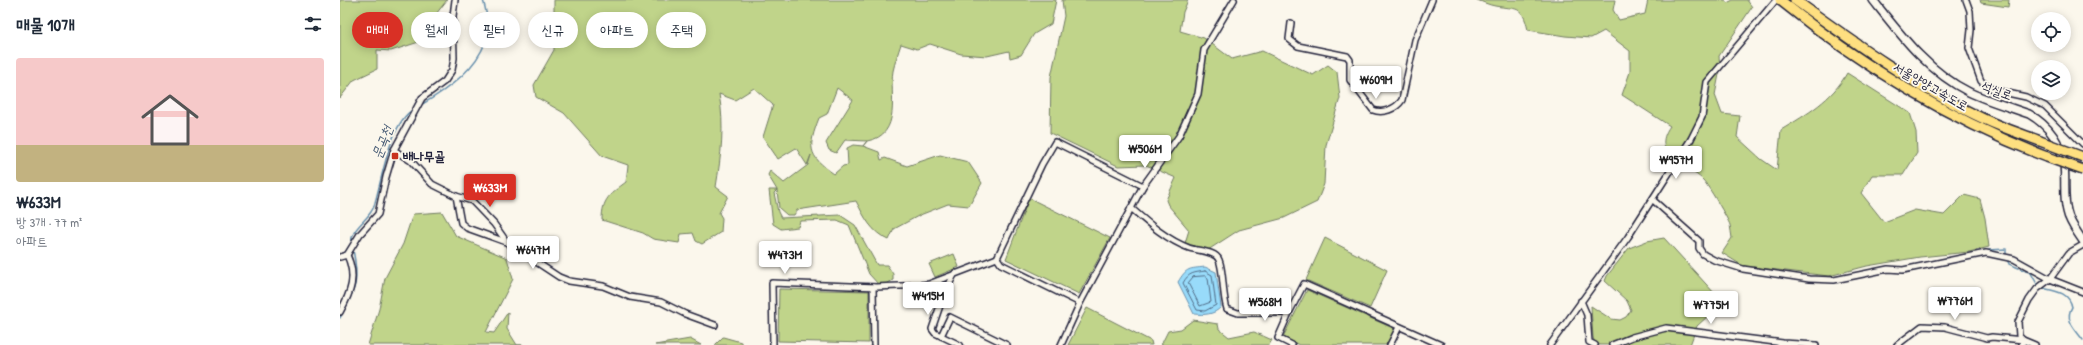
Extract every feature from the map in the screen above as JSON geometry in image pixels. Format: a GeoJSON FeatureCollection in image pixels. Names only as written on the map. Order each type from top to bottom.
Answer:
{"type":"FeatureCollection","features":[{"type":"Feature","properties":{"kind":"highway","name":"서울양양고속도로"},"geometry":{"type":"LineString","coordinates":[[1795,0],[1854,43],[1908,77],[1986,120],[2083,156]]}},
{"type":"Feature","properties":{"kind":"highway","name":"서울양양고속도로"},"geometry":{"type":"LineString","coordinates":[[1779,1],[1848,51],[1892,80],[1957,117],[2014,144],[2083,170]]}},
{"type":"Feature","properties":{"kind":"main road","name":"석실로"},"geometry":{"type":"LineString","coordinates":[[1873,0],[1919,55],[1936,71],[1968,92],[2029,114],[2038,119],[2053,133],[2062,155],[2064,165],[2064,193],[2067,213],[2083,241]]}},
{"type":"Feature","properties":{"kind":"street"},"geometry":{"type":"LineString","coordinates":[[340,257],[348,253],[378,214],[386,177],[394,150],[421,99],[445,81],[452,70],[454,58],[453,16],[455,0]]}},
{"type":"Feature","properties":{"kind":"street"},"geometry":{"type":"LineString","coordinates":[[1061,345],[1080,303],[1143,186],[1179,136],[1198,94],[1204,50],[1234,0]]}},
{"type":"Feature","properties":{"kind":"street"},"geometry":{"type":"LineString","coordinates":[[1291,23],[1289,40],[1298,46],[1347,56],[1350,60],[1350,80],[1373,110],[1378,112],[1389,110],[1399,105],[1402,100],[1415,40],[1432,0]]}},
{"type":"Feature","properties":{"kind":"street"},"geometry":{"type":"LineString","coordinates":[[1966,0],[1970,11],[1971,30],[1969,48],[1981,81],[1994,90],[2026,97],[2045,106],[2083,144]]}},
{"type":"Feature","properties":{"kind":"street"},"geometry":{"type":"LineString","coordinates":[[1550,345],[1653,200],[1691,139],[1702,117],[1707,82],[1779,1]]}},
{"type":"Feature","properties":{"kind":"street"},"geometry":{"type":"LineString","coordinates":[[774,345],[772,283],[874,287],[894,285],[921,286],[997,258],[1042,164],[1055,142],[1143,186]]}},
{"type":"Feature","properties":{"kind":"street"},"geometry":{"type":"LineString","coordinates":[[394,150],[411,161],[432,184],[456,196],[472,201],[494,224],[506,242]]}},
{"type":"Feature","properties":{"kind":"street"},"geometry":{"type":"LineString","coordinates":[[2062,155],[2065,153],[2083,156]]}},
{"type":"Feature","properties":{"kind":"street"},"geometry":{"type":"LineString","coordinates":[[456,196],[461,223],[467,228],[506,242],[564,279],[603,286],[630,297],[661,302],[685,314],[715,325]]}},
{"type":"Feature","properties":{"kind":"street"},"geometry":{"type":"LineString","coordinates":[[1653,200],[1699,241],[1699,248],[1703,254],[1714,260],[1743,269],[1809,279],[1834,280],[1888,270],[1903,270],[1986,253],[2014,259],[2050,279],[2083,292]]}},
{"type":"Feature","properties":{"kind":"street"},"geometry":{"type":"LineString","coordinates":[[1131,208],[1151,225],[1188,248],[1216,255],[1220,261],[1223,297],[1227,309],[1238,313],[1289,313]]}},
{"type":"Feature","properties":{"kind":"street"},"geometry":{"type":"LineString","coordinates":[[2022,342],[2019,336],[2018,322],[2029,300],[2037,289],[2050,279],[2068,253],[2083,245]]}},
{"type":"Feature","properties":{"kind":"street"},"geometry":{"type":"LineString","coordinates":[[340,312],[353,283],[352,268],[348,253]]}},
{"type":"Feature","properties":{"kind":"street"},"geometry":{"type":"LineString","coordinates":[[997,258],[1001,264],[1080,303]]}},
{"type":"Feature","properties":{"kind":"street"},"geometry":{"type":"LineString","coordinates":[[955,273],[944,294],[932,329],[941,336],[960,345]]}},
{"type":"Feature","properties":{"kind":"street"},"geometry":{"type":"LineString","coordinates":[[938,281],[944,294]]}},
{"type":"Feature","properties":{"kind":"street"},"geometry":{"type":"LineString","coordinates":[[1292,345],[1278,338],[1304,284],[1441,345]]}},
{"type":"Feature","properties":{"kind":"street"},"geometry":{"type":"LineString","coordinates":[[874,287],[874,345]]}},
{"type":"Feature","properties":{"kind":"street"},"geometry":{"type":"LineString","coordinates":[[1581,301],[1587,315],[1589,342],[1595,345]]}},
{"type":"Feature","properties":{"kind":"street"},"geometry":{"type":"LineString","coordinates":[[941,336],[950,317],[1007,345]]}},
{"type":"Feature","properties":{"kind":"street"},"geometry":{"type":"LineString","coordinates":[[1897,345],[1922,326],[1945,327],[1987,338],[1992,337],[2035,345]]}},
{"type":"Feature","properties":{"kind":"street"},"geometry":{"type":"LineString","coordinates":[[1390,345],[1399,327]]}},
{"type":"Feature","properties":{"kind":"street"},"geometry":{"type":"LineString","coordinates":[[1612,345],[1632,337],[1666,328],[1747,339],[1816,345]]}},
{"type":"Feature","properties":{"kind":"green space"},"geometry":{"type":"Polygon","coordinates":[[[340,0],[447,0],[438,12],[411,12],[411,45],[403,47],[403,12],[352,12],[352,48],[400,48],[391,51],[377,50],[377,69],[354,80],[340,98],[340,0]]]}},
{"type":"Feature","properties":{"kind":"green space"},"geometry":{"type":"Polygon","coordinates":[[[554,0],[1056,0],[1051,24],[1034,34],[1021,55],[1010,58],[1009,51],[987,56],[961,54],[930,44],[917,49],[901,44],[893,71],[892,112],[886,131],[878,137],[867,141],[845,140],[836,153],[829,150],[826,143],[853,100],[837,88],[827,114],[819,118],[812,143],[814,156],[834,174],[843,166],[848,165],[847,148],[853,145],[863,146],[879,152],[881,160],[885,158],[907,166],[940,155],[968,162],[982,183],[969,206],[948,204],[920,215],[894,229],[889,240],[873,229],[856,201],[797,210],[794,215],[787,215],[779,208],[777,190],[768,175],[770,171],[784,183],[808,165],[811,155],[807,165],[796,148],[778,159],[763,137],[773,105],[754,88],[735,100],[719,94],[722,129],[721,152],[716,187],[728,196],[719,213],[722,218],[721,232],[702,244],[696,241],[693,233],[681,234],[679,243],[653,239],[643,233],[602,220],[605,202],[611,194],[626,182],[628,165],[602,156],[564,113],[536,97],[534,85],[554,48],[578,48],[578,12],[554,12],[554,0]]]}},
{"type":"Feature","properties":{"kind":"green space"},"geometry":{"type":"Polygon","coordinates":[[[1062,0],[1188,0],[1183,12],[1180,31],[1204,38],[1232,59],[1262,51],[1313,75],[1328,65],[1337,72],[1340,98],[1326,145],[1324,184],[1317,202],[1284,218],[1239,230],[1208,250],[1185,243],[1189,230],[1168,205],[1166,200],[1176,178],[1146,165],[1118,166],[1050,133],[1051,77],[1064,16],[1062,0]]]}},
{"type":"Feature","properties":{"kind":"green space"},"geometry":{"type":"Polygon","coordinates":[[[1477,0],[1615,0],[1613,10],[1619,20],[1645,14],[1648,0],[1725,0],[1727,3],[1733,0],[1747,0],[1752,7],[1719,56],[1720,69],[1715,95],[1722,114],[1740,116],[1737,137],[1761,159],[1777,170],[1781,130],[1818,106],[1834,91],[1847,73],[1910,113],[1916,132],[1917,153],[1903,175],[1872,175],[1861,193],[1884,222],[1915,210],[1944,215],[1964,195],[1980,199],[1985,218],[1989,247],[1969,252],[1920,257],[1867,266],[1829,276],[1743,266],[1722,253],[1732,238],[1730,227],[1726,216],[1709,188],[1696,174],[1680,164],[1667,152],[1664,145],[1665,136],[1670,126],[1622,95],[1630,72],[1630,51],[1604,31],[1591,38],[1565,36],[1528,30],[1521,12],[1518,10],[1514,8],[1493,6],[1477,0]]]}},
{"type":"Feature","properties":{"kind":"green space"},"geometry":{"type":"Polygon","coordinates":[[[1980,0],[2009,0],[2008,7],[1981,3],[1980,0]]]}},
{"type":"Feature","properties":{"kind":"green space"},"geometry":{"type":"Polygon","coordinates":[[[769,190],[777,190],[774,193],[778,212],[781,218],[840,215],[855,225],[877,265],[887,265],[893,274],[893,280],[879,285],[869,274],[849,225],[837,220],[800,221],[798,227],[781,229],[773,224],[769,190]]]}},
{"type":"Feature","properties":{"kind":"green space"},"geometry":{"type":"Polygon","coordinates":[[[1029,198],[1110,238],[1079,294],[1006,259],[1029,198]]]}},
{"type":"Feature","properties":{"kind":"green space"},"geometry":{"type":"Polygon","coordinates":[[[442,212],[456,236],[507,258],[513,279],[486,332],[494,333],[508,312],[507,329],[517,345],[368,345],[379,309],[385,278],[403,244],[413,214],[442,212]]]}},
{"type":"Feature","properties":{"kind":"green space"},"geometry":{"type":"Polygon","coordinates":[[[1325,238],[1387,270],[1370,308],[1306,280],[1325,238]]]}},
{"type":"Feature","properties":{"kind":"green space"},"geometry":{"type":"Polygon","coordinates":[[[1664,238],[1716,295],[1720,305],[1697,326],[1690,345],[1595,345],[1591,306],[1611,319],[1620,320],[1626,317],[1631,310],[1627,301],[1605,281],[1607,276],[1629,248],[1647,241],[1664,238]]]}},
{"type":"Feature","properties":{"kind":"green space"},"geometry":{"type":"Polygon","coordinates":[[[954,254],[959,267],[935,277],[929,264],[954,254]]]}},
{"type":"Feature","properties":{"kind":"green space"},"geometry":{"type":"Polygon","coordinates":[[[779,289],[869,291],[869,343],[778,341],[779,289]]]}},
{"type":"Feature","properties":{"kind":"green space"},"geometry":{"type":"Polygon","coordinates":[[[1307,290],[1395,329],[1386,345],[1299,345],[1283,337],[1307,290]]]}},
{"type":"Feature","properties":{"kind":"green space"},"geometry":{"type":"Polygon","coordinates":[[[1087,308],[1151,341],[1152,345],[1068,345],[1087,308]]]}},
{"type":"Feature","properties":{"kind":"green space"},"geometry":{"type":"Polygon","coordinates":[[[1193,320],[1218,324],[1219,329],[1229,337],[1254,332],[1272,340],[1269,345],[1161,345],[1168,331],[1181,329],[1193,320]]]}},
{"type":"Feature","properties":{"kind":"green space"},"geometry":{"type":"Polygon","coordinates":[[[723,337],[741,342],[742,345],[715,345],[723,337]]]}},
{"type":"Feature","properties":{"kind":"green space"},"geometry":{"type":"Polygon","coordinates":[[[690,339],[701,345],[655,345],[690,339]]]}},
{"type":"Feature","properties":{"kind":"water"},"geometry":{"type":"Polygon","coordinates":[[[1205,267],[1216,272],[1221,307],[1215,312],[1209,314],[1194,314],[1178,282],[1186,271],[1205,267]]]}},
{"type":"Feature","properties":{"kind":"waterway","name":"문곡천"},"geometry":{"type":"LineString","coordinates":[[419,106],[458,79],[474,62],[480,53],[487,38],[488,27],[483,0]]}},
{"type":"Feature","properties":{"kind":"waterway","name":"문곡천"},"geometry":{"type":"LineString","coordinates":[[352,245],[353,234],[372,211],[374,206],[392,139],[405,116],[414,109]]}},
{"type":"Feature","properties":{"kind":"waterway"},"geometry":{"type":"LineString","coordinates":[[1989,250],[2006,249],[2006,254]]}},
{"type":"Feature","properties":{"kind":"waterway","name":"문곡천"},"geometry":{"type":"LineString","coordinates":[[340,318],[355,286],[356,270],[353,250]]}},
{"type":"Feature","properties":{"kind":"waterway"},"geometry":{"type":"LineString","coordinates":[[2007,259],[2009,264],[2031,273],[2038,286]]}},
{"type":"Feature","properties":{"kind":"waterway"},"geometry":{"type":"LineString","coordinates":[[2042,288],[2061,293],[2068,298],[2072,307],[2069,316],[2070,320],[2083,340]]}},
{"type":"Feature","properties":{"kind":"place","name":"배나무골"},"geometry":{"type":"Point","coordinates":[395,156]}}]}
